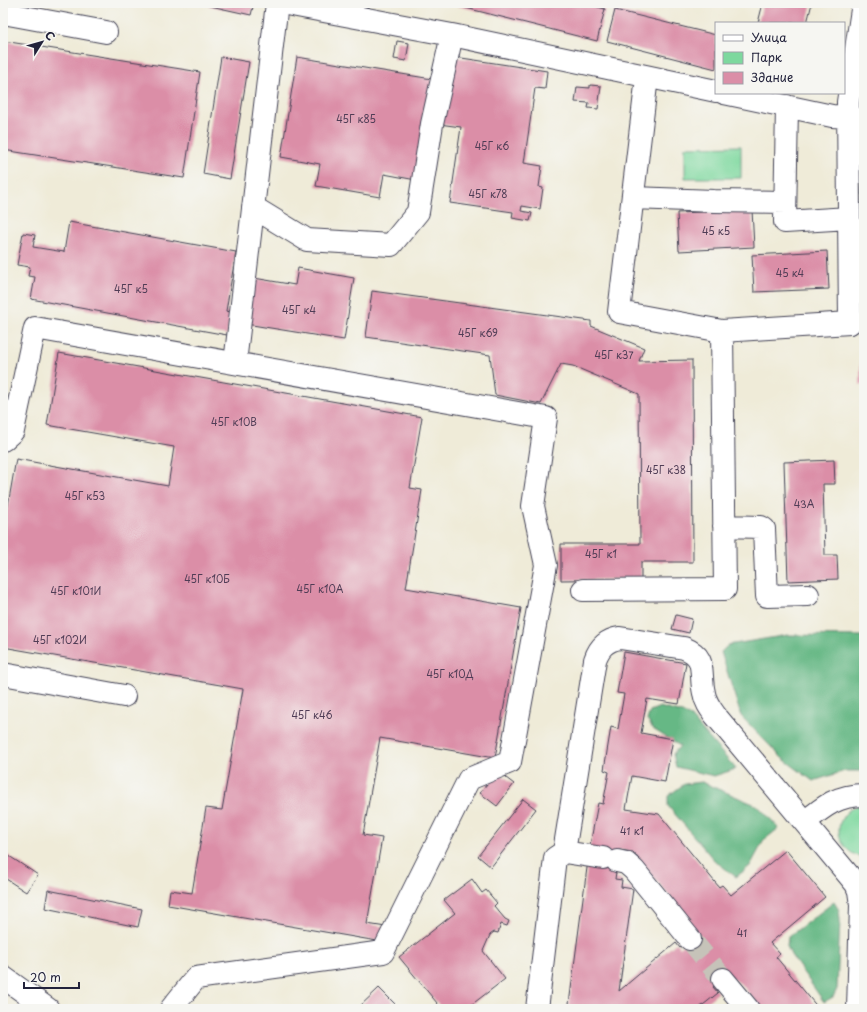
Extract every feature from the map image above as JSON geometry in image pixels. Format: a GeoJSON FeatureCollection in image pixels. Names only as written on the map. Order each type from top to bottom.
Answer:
{"type":"FeatureCollection","features":[{"type":"Feature","properties":{"kind":"street"},"geometry":{"type":"LineString","coordinates":[[235,363],[277,3]]}},
{"type":"Feature","properties":{"kind":"street"},"geometry":{"type":"LineString","coordinates":[[281,3],[452,36],[715,91]]}},
{"type":"Feature","properties":{"kind":"street"},"geometry":{"type":"LineString","coordinates":[[647,77],[620,312],[722,331],[850,323],[848,148],[856,118],[848,102],[863,3]]}},
{"type":"Feature","properties":{"kind":"street"},"geometry":{"type":"LineString","coordinates":[[3,14],[106,32]]}},
{"type":"Feature","properties":{"kind":"street"},"geometry":{"type":"LineString","coordinates":[[253,207],[308,240],[391,245],[418,212],[432,124],[452,36]]}},
{"type":"Feature","properties":{"kind":"street"},"geometry":{"type":"LineString","coordinates":[[729,94],[832,116],[856,118]]}},
{"type":"Feature","properties":{"kind":"street"},"geometry":{"type":"LineString","coordinates":[[787,106],[785,222],[849,218]]}},
{"type":"Feature","properties":{"kind":"street"},"geometry":{"type":"LineString","coordinates":[[633,198],[785,202]]}},
{"type":"Feature","properties":{"kind":"street"},"geometry":{"type":"LineString","coordinates":[[3,440],[13,431],[35,328],[546,418],[533,506],[546,565],[510,762],[469,778],[382,952],[196,978],[171,1009]]}},
{"type":"Feature","properties":{"kind":"street"},"geometry":{"type":"LineString","coordinates":[[583,590],[725,589],[722,331]]}},
{"type":"Feature","properties":{"kind":"street"},"geometry":{"type":"LineString","coordinates":[[724,526],[761,527],[764,529],[767,596],[808,595]]}},
{"type":"Feature","properties":{"kind":"street"},"geometry":{"type":"LineString","coordinates":[[564,852],[595,660],[602,647],[615,639],[626,638],[684,648],[692,651],[698,656],[702,671],[704,692],[710,708],[805,822],[858,873],[861,905],[858,1009]]}},
{"type":"Feature","properties":{"kind":"street"},"geometry":{"type":"LineString","coordinates":[[3,674],[124,696]]}},
{"type":"Feature","properties":{"kind":"street"},"geometry":{"type":"LineString","coordinates":[[805,822],[832,802],[854,795],[864,795]]}},
{"type":"Feature","properties":{"kind":"street"},"geometry":{"type":"LineString","coordinates":[[537,1009],[555,858],[564,852],[626,863],[634,870],[690,939]]}},
{"type":"Feature","properties":{"kind":"street"},"geometry":{"type":"LineString","coordinates":[[3,976],[48,1009]]}},
{"type":"Feature","properties":{"kind":"street"},"geometry":{"type":"LineString","coordinates":[[723,979],[748,1009]]}},
{"type":"Feature","properties":{"kind":"green space"},"geometry":{"type":"Polygon","coordinates":[[[741,146],[741,178],[685,178],[685,147],[741,146]]]}},
{"type":"Feature","properties":{"kind":"green space"},"geometry":{"type":"Polygon","coordinates":[[[788,635],[864,636],[864,771],[845,771],[813,781],[782,758],[741,716],[721,652],[728,645],[788,635]]]}},
{"type":"Feature","properties":{"kind":"green space"},"geometry":{"type":"Polygon","coordinates":[[[660,707],[689,715],[736,769],[714,776],[676,767],[673,754],[680,746],[653,729],[647,720],[650,711],[660,707]]]}},
{"type":"Feature","properties":{"kind":"green space"},"geometry":{"type":"Polygon","coordinates":[[[702,782],[758,806],[779,828],[764,840],[750,866],[736,877],[714,860],[668,806],[668,796],[684,784],[702,782]]]}},
{"type":"Feature","properties":{"kind":"green space"},"geometry":{"type":"Polygon","coordinates":[[[864,804],[864,857],[856,855],[844,846],[839,833],[839,826],[842,818],[847,812],[864,804]]]}},
{"type":"Feature","properties":{"kind":"green space"},"geometry":{"type":"Polygon","coordinates":[[[834,902],[839,910],[840,920],[837,989],[833,997],[824,1002],[791,955],[787,946],[788,937],[834,902]]]}},
{"type":"Feature","properties":{"kind":"building"},"geometry":{"type":"Polygon","coordinates":[[[197,3],[254,3],[251,15],[197,3]]]}},
{"type":"Feature","properties":{"kind":"building"},"geometry":{"type":"Polygon","coordinates":[[[446,3],[583,3],[605,9],[597,41],[446,3]]]}},
{"type":"Feature","properties":{"kind":"building"},"geometry":{"type":"Polygon","coordinates":[[[763,3],[812,3],[807,22],[758,22],[763,3]]]}},
{"type":"Feature","properties":{"kind":"building"},"geometry":{"type":"Polygon","coordinates":[[[615,10],[715,35],[715,69],[607,41],[615,10]]]}},
{"type":"Feature","properties":{"kind":"building"},"geometry":{"type":"Polygon","coordinates":[[[3,41],[200,72],[184,178],[3,150],[3,41]]]}},
{"type":"Feature","properties":{"kind":"building"},"geometry":{"type":"Polygon","coordinates":[[[397,41],[409,43],[406,61],[394,59],[397,41]]]}},
{"type":"Feature","properties":{"kind":"building"},"geometry":{"type":"Polygon","coordinates":[[[221,57],[249,62],[230,179],[203,174],[221,57]]]}},
{"type":"Feature","properties":{"kind":"building"},"geometry":{"type":"Polygon","coordinates":[[[297,57],[432,79],[416,180],[384,174],[380,197],[316,186],[320,164],[281,157],[297,57]]]}},
{"type":"Feature","properties":{"kind":"building"},"geometry":{"type":"Polygon","coordinates":[[[455,57],[547,71],[545,89],[535,88],[524,163],[542,166],[539,187],[543,188],[540,209],[522,206],[521,211],[532,213],[530,221],[512,218],[513,212],[450,203],[461,127],[439,124],[455,57]]]}},
{"type":"Feature","properties":{"kind":"building"},"geometry":{"type":"Polygon","coordinates":[[[590,85],[601,86],[598,109],[588,108],[589,103],[575,102],[577,87],[590,88],[590,85]]]}},
{"type":"Feature","properties":{"kind":"building"},"geometry":{"type":"Polygon","coordinates":[[[863,161],[864,195],[862,195],[863,161]]]}},
{"type":"Feature","properties":{"kind":"building"},"geometry":{"type":"Polygon","coordinates":[[[752,210],[754,247],[679,251],[677,213],[752,210]]]}},
{"type":"Feature","properties":{"kind":"building"},"geometry":{"type":"Polygon","coordinates":[[[69,222],[236,252],[226,311],[231,312],[227,335],[31,299],[35,277],[28,276],[30,267],[17,265],[23,233],[35,235],[33,247],[64,252],[69,222]]]}},
{"type":"Feature","properties":{"kind":"building"},"geometry":{"type":"Polygon","coordinates":[[[827,251],[829,289],[754,292],[752,255],[827,251]]]}},
{"type":"Feature","properties":{"kind":"building"},"geometry":{"type":"Polygon","coordinates":[[[298,268],[354,278],[344,340],[246,324],[254,278],[295,285],[298,268]]]}},
{"type":"Feature","properties":{"kind":"building"},"geometry":{"type":"Polygon","coordinates":[[[372,291],[591,321],[591,326],[644,348],[639,361],[692,360],[693,562],[641,562],[641,579],[561,580],[561,544],[640,544],[639,394],[573,366],[561,364],[541,404],[495,395],[490,355],[366,337],[372,291]]]}},
{"type":"Feature","properties":{"kind":"building"},"geometry":{"type":"Polygon","coordinates":[[[861,350],[864,350],[864,385],[860,385],[861,350]]]}},
{"type":"Feature","properties":{"kind":"building"},"geometry":{"type":"Polygon","coordinates":[[[59,353],[422,417],[410,488],[422,490],[406,588],[521,608],[495,758],[380,738],[363,835],[382,838],[367,924],[386,927],[383,942],[168,905],[170,890],[192,893],[206,808],[222,810],[243,689],[3,647],[3,510],[7,511],[16,459],[168,486],[174,447],[47,425],[59,353]]]}},
{"type":"Feature","properties":{"kind":"building"},"geometry":{"type":"Polygon","coordinates":[[[834,460],[835,484],[823,484],[825,555],[837,555],[838,579],[788,581],[784,462],[834,460]]]}},
{"type":"Feature","properties":{"kind":"building"},"geometry":{"type":"Polygon","coordinates":[[[676,615],[692,619],[689,633],[672,629],[676,615]]]}},
{"type":"Feature","properties":{"kind":"building"},"geometry":{"type":"Polygon","coordinates":[[[624,652],[686,663],[679,704],[647,699],[641,733],[673,739],[665,782],[632,776],[626,809],[659,814],[719,887],[722,885],[731,895],[786,850],[825,897],[770,943],[780,954],[776,957],[819,1009],[762,1009],[742,985],[728,975],[713,987],[718,993],[698,1009],[573,1009],[569,1004],[590,845],[598,803],[603,804],[609,772],[604,770],[611,727],[618,729],[624,694],[617,693],[624,652]],[[619,850],[615,879],[622,880],[621,887],[633,889],[619,991],[676,943],[680,948],[695,935],[685,915],[633,852],[619,850]]]}},
{"type":"Feature","properties":{"kind":"building"},"geometry":{"type":"Polygon","coordinates":[[[497,771],[514,784],[497,806],[480,793],[497,771]]]}},
{"type":"Feature","properties":{"kind":"building"},"geometry":{"type":"Polygon","coordinates":[[[523,799],[536,809],[491,867],[478,856],[523,799]]]}},
{"type":"Feature","properties":{"kind":"building"},"geometry":{"type":"Polygon","coordinates":[[[3,852],[38,875],[26,892],[3,877],[3,852]]]}},
{"type":"Feature","properties":{"kind":"building"},"geometry":{"type":"Polygon","coordinates":[[[472,879],[482,893],[486,890],[497,903],[494,906],[505,919],[509,921],[507,926],[501,924],[498,933],[494,932],[490,935],[483,951],[505,979],[466,1009],[442,1009],[399,957],[455,913],[444,900],[472,879]]]}},
{"type":"Feature","properties":{"kind":"building"},"geometry":{"type":"Polygon","coordinates":[[[48,890],[142,909],[138,927],[45,908],[48,890]]]}},
{"type":"Feature","properties":{"kind":"building"},"geometry":{"type":"Polygon","coordinates":[[[379,988],[400,1009],[357,1009],[379,988]]]}},
{"type":"Feature","properties":{"kind":"tunnel"},"geometry":{"type":"LineString","coordinates":[[690,939],[723,979]]}}]}
